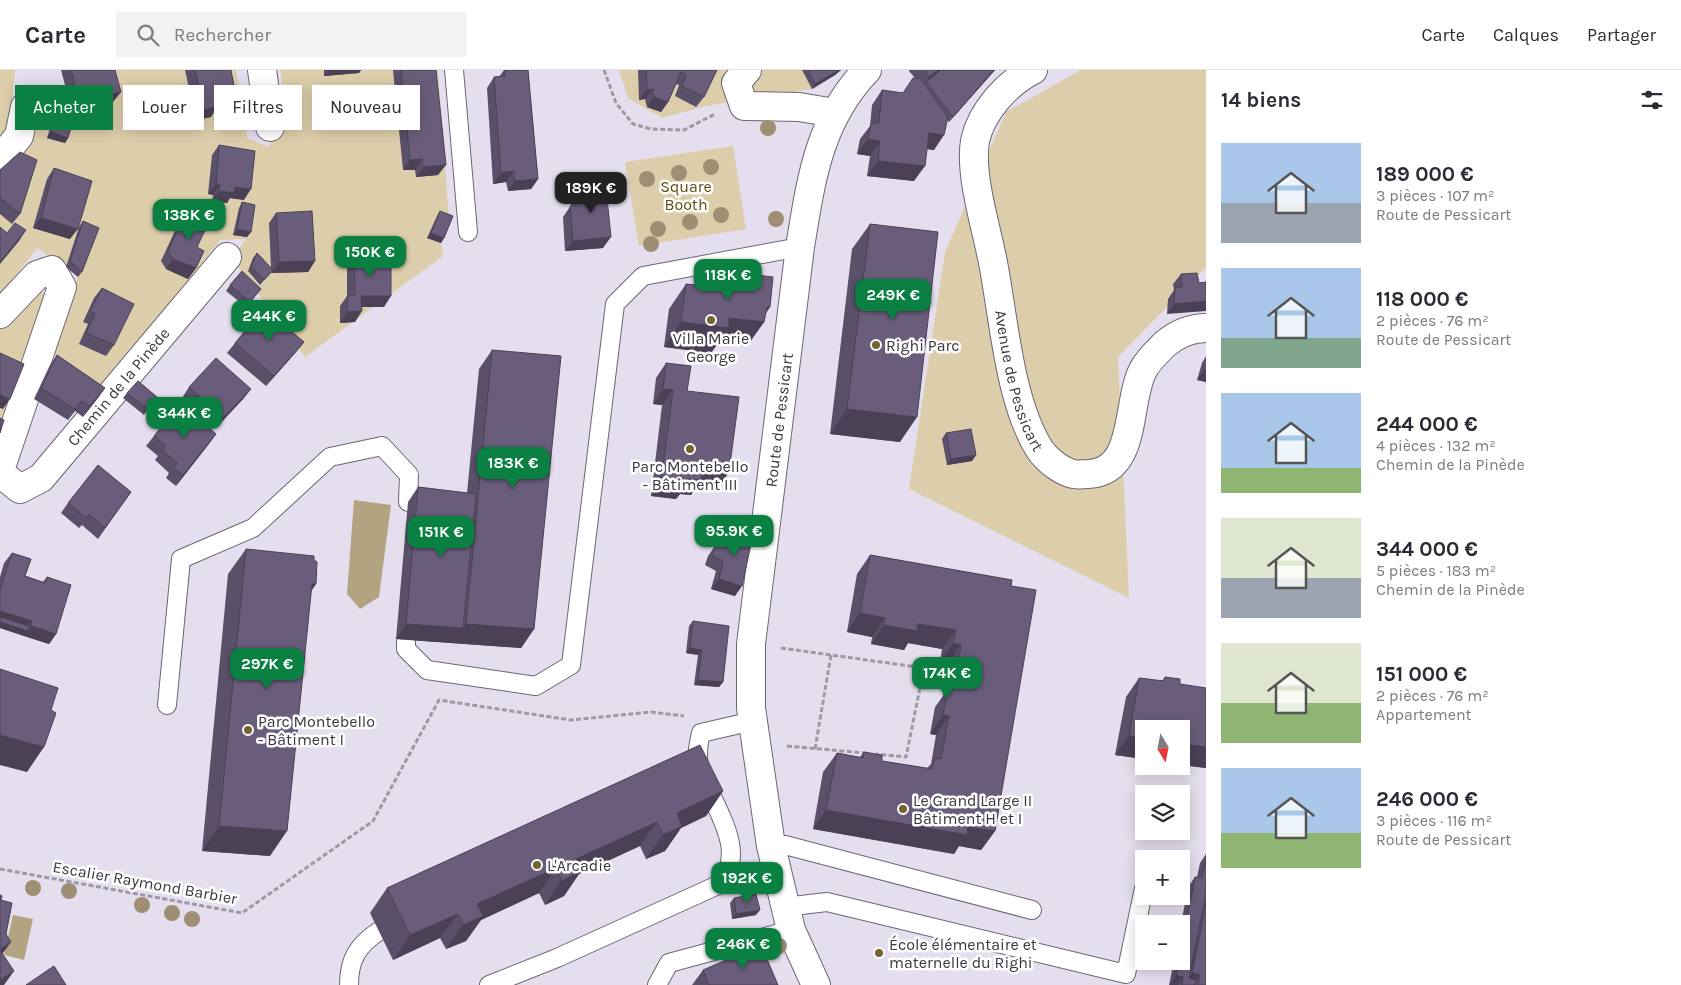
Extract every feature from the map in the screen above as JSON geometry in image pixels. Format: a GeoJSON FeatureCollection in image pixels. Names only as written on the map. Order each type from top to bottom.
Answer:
{"type":"FeatureCollection","features":[{"type":"Feature","properties":{"kind":"street"},"geometry":{"type":"LineString","coordinates":[[262,70],[264,85]]}},
{"type":"Feature","properties":{"kind":"street"},"geometry":{"type":"LineString","coordinates":[[746,70],[736,83],[744,106],[799,107],[835,113]]}},
{"type":"Feature","properties":{"kind":"street","name":"Route de Pessicart"},"geometry":{"type":"LineString","coordinates":[[816,985],[788,918],[771,846],[755,732],[751,644],[800,247],[815,165],[825,133],[835,113],[850,89],[867,70]]}},
{"type":"Feature","properties":{"kind":"street","name":"Avenue de Pessicart"},"geometry":{"type":"LineString","coordinates":[[1033,70],[1002,92],[987,114],[975,141],[975,172],[994,268],[1007,350],[1024,419],[1040,451],[1053,464],[1074,475],[1098,474],[1116,462],[1126,445],[1135,394],[1143,370],[1154,354],[1174,337],[1195,328],[1206,328]]}},
{"type":"Feature","properties":{"kind":"street"},"geometry":{"type":"LineString","coordinates":[[0,159],[19,136],[20,130]]}},
{"type":"Feature","properties":{"kind":"street","name":"Chemin de la Pinède"},"geometry":{"type":"LineString","coordinates":[[0,314],[37,276],[52,270],[62,287],[0,471],[20,489],[41,478],[227,256]]}},
{"type":"Feature","properties":{"kind":"lane"},"geometry":{"type":"LineString","coordinates":[[454,70],[468,232]]}},
{"type":"Feature","properties":{"kind":"lane"},"geometry":{"type":"LineString","coordinates":[[406,641],[406,649],[427,670],[536,686],[571,665],[615,304],[643,276],[800,247]]}},
{"type":"Feature","properties":{"kind":"lane"},"geometry":{"type":"LineString","coordinates":[[167,705],[181,559],[253,528],[330,456],[382,446],[409,475],[408,502]]}},
{"type":"Feature","properties":{"kind":"lane"},"geometry":{"type":"LineString","coordinates":[[489,985],[557,958],[718,885],[724,879],[732,854],[730,840],[699,764],[698,750],[701,733],[755,732]]}},
{"type":"Feature","properties":{"kind":"lane"},"geometry":{"type":"LineString","coordinates":[[771,846],[785,845],[1032,910]]}},
{"type":"Feature","properties":{"kind":"lane"},"geometry":{"type":"LineString","coordinates":[[657,985],[669,963],[828,902],[1126,974],[1140,905]]}},
{"type":"Feature","properties":{"kind":"lane"},"geometry":{"type":"LineString","coordinates":[[349,985],[349,970],[354,955],[364,941],[379,931]]}},
{"type":"Feature","properties":{"kind":"path"},"geometry":{"type":"LineString","coordinates":[[604,70],[616,103],[633,124],[651,129],[684,130],[722,110],[744,106]]}},
{"type":"Feature","properties":{"kind":"path"},"geometry":{"type":"LineString","coordinates":[[751,644],[924,668],[906,757],[816,749],[755,732]]}},
{"type":"Feature","properties":{"kind":"path"},"geometry":{"type":"LineString","coordinates":[[816,749],[831,655]]}},
{"type":"Feature","properties":{"kind":"path","name":"Escalier Raymond Barbier"},"geometry":{"type":"LineString","coordinates":[[0,869],[242,913],[373,821],[440,700],[570,720],[650,712],[685,716]]}},
{"type":"Feature","properties":{"kind":"green space"},"geometry":{"type":"Polygon","coordinates":[[[0,70],[15,70],[8,139],[0,145],[0,70]]]}},
{"type":"Feature","properties":{"kind":"green space"},"geometry":{"type":"Polygon","coordinates":[[[61,70],[236,70],[239,85],[214,85],[214,130],[247,130],[247,138],[268,147],[280,130],[302,130],[302,85],[282,85],[280,70],[438,70],[449,221],[441,243],[443,256],[305,357],[232,259],[246,239],[220,240],[104,388],[48,351],[78,277],[37,248],[0,297],[0,174],[13,162],[36,130],[113,130],[113,85],[65,85],[61,70]]]}},
{"type":"Feature","properties":{"kind":"green space"},"geometry":{"type":"Polygon","coordinates":[[[619,70],[840,70],[812,89],[706,106],[662,118],[628,98],[619,70]]]}},
{"type":"Feature","properties":{"kind":"green space"},"geometry":{"type":"Polygon","coordinates":[[[1081,70],[1206,70],[1206,267],[1118,357],[1129,598],[909,489],[945,252],[1006,112],[1081,70]]]}},
{"type":"Feature","properties":{"kind":"green space","name":"Square Booth"},"geometry":{"type":"Polygon","coordinates":[[[733,146],[746,229],[639,246],[625,162],[733,146]]]}},
{"type":"Feature","properties":{"kind":"green space"},"geometry":{"type":"Polygon","coordinates":[[[43,292],[47,300],[0,448],[0,329],[35,293],[43,292]]]}},
{"type":"Feature","properties":{"kind":"shaded area"},"geometry":{"type":"Polygon","coordinates":[[[354,500],[391,505],[379,597],[360,609],[347,594],[354,500]]]}},
{"type":"Feature","properties":{"kind":"shaded area"},"geometry":{"type":"Polygon","coordinates":[[[13,915],[33,919],[24,960],[4,955],[13,915]]]}},
{"type":"Feature","properties":{"kind":"building"},"geometry":{"type":"Polygon","coordinates":[[[71,70],[115,70],[121,92],[113,94],[113,85],[75,85],[71,70]]]}},
{"type":"Feature","properties":{"kind":"building"},"geometry":{"type":"Polygon","coordinates":[[[195,70],[231,70],[234,85],[214,85],[214,107],[204,110],[204,85],[198,85],[195,70]]]}},
{"type":"Feature","properties":{"kind":"building"},"geometry":{"type":"Polygon","coordinates":[[[401,70],[436,70],[446,165],[423,167],[422,159],[410,160],[407,130],[420,130],[420,85],[402,85],[401,70]]]}},
{"type":"Feature","properties":{"kind":"building"},"geometry":{"type":"Polygon","coordinates":[[[505,70],[528,70],[538,179],[515,181],[514,171],[501,173],[494,77],[505,76],[505,70]]]}},
{"type":"Feature","properties":{"kind":"building"},"geometry":{"type":"Polygon","coordinates":[[[646,70],[717,70],[704,97],[682,86],[686,75],[681,72],[668,102],[654,97],[653,89],[647,90],[646,70]]]}},
{"type":"Feature","properties":{"kind":"building"},"geometry":{"type":"Polygon","coordinates":[[[808,70],[839,70],[815,84],[808,70]]]}},
{"type":"Feature","properties":{"kind":"building"},"geometry":{"type":"Polygon","coordinates":[[[924,70],[938,70],[929,77],[924,70]]]}},
{"type":"Feature","properties":{"kind":"building"},"geometry":{"type":"Polygon","coordinates":[[[941,70],[994,70],[953,117],[926,82],[941,70]]]}},
{"type":"Feature","properties":{"kind":"building"},"geometry":{"type":"Polygon","coordinates":[[[913,78],[920,78],[948,117],[944,135],[929,133],[925,166],[878,161],[880,141],[868,139],[871,124],[879,123],[882,90],[903,93],[913,78]]]}},
{"type":"Feature","properties":{"kind":"building"},"geometry":{"type":"Polygon","coordinates":[[[52,130],[70,130],[68,138],[51,132],[52,130]]]}},
{"type":"Feature","properties":{"kind":"building"},"geometry":{"type":"Polygon","coordinates":[[[219,145],[255,151],[251,189],[235,187],[234,193],[219,191],[220,185],[216,184],[219,145]]]}},
{"type":"Feature","properties":{"kind":"building"},"geometry":{"type":"Polygon","coordinates":[[[20,152],[37,160],[20,214],[0,198],[0,170],[20,152]]]}},
{"type":"Feature","properties":{"kind":"building"},"geometry":{"type":"Polygon","coordinates":[[[54,168],[92,181],[78,229],[41,218],[54,168]]]}},
{"type":"Feature","properties":{"kind":"building"},"geometry":{"type":"Polygon","coordinates":[[[605,179],[611,237],[573,241],[570,207],[576,198],[588,196],[587,190],[597,180],[605,179]]]}},
{"type":"Feature","properties":{"kind":"building"},"geometry":{"type":"Polygon","coordinates":[[[242,202],[255,205],[251,232],[237,229],[242,202]]]}},
{"type":"Feature","properties":{"kind":"building"},"geometry":{"type":"Polygon","coordinates":[[[312,211],[315,261],[279,262],[276,213],[312,211]]]}},
{"type":"Feature","properties":{"kind":"building"},"geometry":{"type":"Polygon","coordinates":[[[440,211],[453,216],[444,238],[431,233],[440,211]]]}},
{"type":"Feature","properties":{"kind":"building"},"geometry":{"type":"Polygon","coordinates":[[[186,212],[209,222],[197,247],[204,251],[196,268],[173,259],[168,251],[186,212]]]}},
{"type":"Feature","properties":{"kind":"building"},"geometry":{"type":"Polygon","coordinates":[[[83,221],[99,228],[82,272],[70,261],[83,221]]]}},
{"type":"Feature","properties":{"kind":"building"},"geometry":{"type":"Polygon","coordinates":[[[15,223],[26,230],[0,262],[0,227],[7,233],[15,223]]]}},
{"type":"Feature","properties":{"kind":"building","name":"Righi Parc"},"geometry":{"type":"Polygon","coordinates":[[[870,224],[938,232],[917,417],[847,409],[870,224]]]}},
{"type":"Feature","properties":{"kind":"building"},"geometry":{"type":"Polygon","coordinates":[[[257,253],[273,270],[264,280],[251,266],[257,253]]]}},
{"type":"Feature","properties":{"kind":"building"},"geometry":{"type":"Polygon","coordinates":[[[354,253],[391,253],[391,296],[361,296],[362,311],[347,312],[348,296],[355,295],[354,253]]]}},
{"type":"Feature","properties":{"kind":"building"},"geometry":{"type":"Polygon","coordinates":[[[242,271],[261,289],[250,302],[230,285],[242,271]]]}},
{"type":"Feature","properties":{"kind":"building"},"geometry":{"type":"Polygon","coordinates":[[[730,272],[773,277],[770,307],[767,307],[764,322],[729,318],[729,328],[681,322],[686,284],[728,288],[730,272]]]}},
{"type":"Feature","properties":{"kind":"building"},"geometry":{"type":"Polygon","coordinates":[[[1197,273],[1199,283],[1206,282],[1206,301],[1174,304],[1175,288],[1182,287],[1181,274],[1197,273]]]}},
{"type":"Feature","properties":{"kind":"building"},"geometry":{"type":"Polygon","coordinates":[[[102,288],[134,304],[114,345],[86,333],[95,314],[90,311],[102,288]]]}},
{"type":"Feature","properties":{"kind":"building"},"geometry":{"type":"Polygon","coordinates":[[[264,308],[304,342],[274,376],[235,343],[264,308]]]}},
{"type":"Feature","properties":{"kind":"building"},"geometry":{"type":"Polygon","coordinates":[[[492,350],[561,356],[534,629],[466,624],[492,350]]]}},
{"type":"Feature","properties":{"kind":"building"},"geometry":{"type":"Polygon","coordinates":[[[0,353],[24,364],[10,399],[0,395],[0,353]]]}},
{"type":"Feature","properties":{"kind":"building"},"geometry":{"type":"Polygon","coordinates":[[[57,355],[105,388],[90,406],[82,401],[75,409],[41,388],[57,355]]]}},
{"type":"Feature","properties":{"kind":"building"},"geometry":{"type":"Polygon","coordinates":[[[216,358],[251,389],[223,418],[189,387],[216,358]]]}},
{"type":"Feature","properties":{"kind":"building","name":"Parc Montebello - Bâtiment III"},"geometry":{"type":"Polygon","coordinates":[[[666,363],[691,366],[687,391],[739,397],[729,472],[716,470],[715,476],[702,475],[701,480],[687,479],[687,484],[661,481],[673,390],[663,389],[666,363]]]}},
{"type":"Feature","properties":{"kind":"building"},"geometry":{"type":"Polygon","coordinates":[[[138,381],[157,397],[147,409],[127,393],[138,381]]]}},
{"type":"Feature","properties":{"kind":"building"},"geometry":{"type":"Polygon","coordinates":[[[177,407],[189,418],[191,413],[216,434],[183,475],[173,468],[177,463],[162,450],[166,446],[154,436],[177,407]]]}},
{"type":"Feature","properties":{"kind":"building"},"geometry":{"type":"Polygon","coordinates":[[[0,418],[4,420],[0,433],[0,418]]]}},
{"type":"Feature","properties":{"kind":"building"},"geometry":{"type":"Polygon","coordinates":[[[971,429],[976,455],[951,459],[946,433],[971,429]]]}},
{"type":"Feature","properties":{"kind":"building"},"geometry":{"type":"Polygon","coordinates":[[[98,465],[131,492],[105,528],[89,514],[86,518],[68,503],[98,465]]]}},
{"type":"Feature","properties":{"kind":"building"},"geometry":{"type":"Polygon","coordinates":[[[418,487],[476,494],[463,628],[406,624],[418,487]]]}},
{"type":"Feature","properties":{"kind":"building"},"geometry":{"type":"Polygon","coordinates":[[[730,529],[753,535],[742,586],[719,579],[723,561],[712,555],[715,546],[721,543],[727,544],[730,529]]]}},
{"type":"Feature","properties":{"kind":"building","name":"Parc Montebello - Bâtiment I"},"geometry":{"type":"Polygon","coordinates":[[[246,549],[314,556],[314,560],[317,562],[316,584],[312,584],[287,831],[219,826],[246,549]]]}},
{"type":"Feature","properties":{"kind":"building"},"geometry":{"type":"Polygon","coordinates":[[[12,553],[31,559],[25,576],[45,583],[47,577],[71,585],[56,634],[31,626],[32,621],[0,611],[0,589],[12,553]]]}},
{"type":"Feature","properties":{"kind":"building"},"geometry":{"type":"Polygon","coordinates":[[[870,555],[1012,580],[1011,586],[1036,590],[995,831],[968,827],[967,835],[826,810],[837,753],[863,758],[864,752],[882,755],[882,761],[932,769],[935,758],[941,759],[949,716],[943,715],[948,688],[954,689],[961,645],[953,643],[956,630],[918,624],[917,631],[884,625],[885,618],[860,613],[870,555]]]}},
{"type":"Feature","properties":{"kind":"building"},"geometry":{"type":"Polygon","coordinates":[[[0,617],[29,626],[28,631],[0,622],[0,617]]]}},
{"type":"Feature","properties":{"kind":"building"},"geometry":{"type":"Polygon","coordinates":[[[693,621],[729,626],[723,682],[698,680],[702,650],[690,648],[693,621]]]}},
{"type":"Feature","properties":{"kind":"building"},"geometry":{"type":"Polygon","coordinates":[[[0,669],[58,688],[51,710],[56,713],[44,747],[0,735],[0,669]]]}},
{"type":"Feature","properties":{"kind":"building"},"geometry":{"type":"Polygon","coordinates":[[[1165,677],[1180,679],[1180,684],[1206,688],[1206,747],[1190,745],[1190,720],[1135,720],[1135,737],[1129,736],[1139,678],[1164,681],[1165,677]]]}},
{"type":"Feature","properties":{"kind":"building","name":"L'Arcadie"},"geometry":{"type":"Polygon","coordinates":[[[700,745],[723,791],[677,813],[682,826],[663,835],[657,822],[576,859],[581,871],[562,881],[556,868],[477,904],[483,916],[463,925],[458,914],[410,935],[387,888],[700,745]]]}},
{"type":"Feature","properties":{"kind":"building"},"geometry":{"type":"Polygon","coordinates":[[[1206,858],[1206,892],[1189,978],[1196,980],[1195,985],[1182,985],[1183,977],[1176,975],[1177,970],[1190,970],[1190,915],[1188,915],[1195,877],[1202,878],[1206,858]]]}},
{"type":"Feature","properties":{"kind":"building"},"geometry":{"type":"Polygon","coordinates":[[[756,894],[760,910],[736,914],[734,898],[756,894]]]}},
{"type":"Feature","properties":{"kind":"building"},"geometry":{"type":"Polygon","coordinates":[[[0,895],[2,896],[1,900],[12,903],[6,934],[11,942],[0,949],[0,895]]]}},
{"type":"Feature","properties":{"kind":"building"},"geometry":{"type":"Polygon","coordinates":[[[1206,904],[1206,985],[1198,985],[1200,975],[1192,973],[1206,904]]]}},
{"type":"Feature","properties":{"kind":"building"},"geometry":{"type":"Polygon","coordinates":[[[761,945],[778,985],[709,985],[703,970],[761,945]]]}},
{"type":"Feature","properties":{"kind":"building"},"geometry":{"type":"Polygon","coordinates":[[[0,950],[14,971],[0,980],[0,950]]]}},
{"type":"Feature","properties":{"kind":"building"},"geometry":{"type":"Polygon","coordinates":[[[54,966],[66,985],[26,985],[54,966]]]}},
{"type":"Feature","properties":{"kind":"place","name":"Villa Marie George"},"geometry":{"type":"Point","coordinates":[711,320]}},
{"type":"Feature","properties":{"kind":"place","name":"Righi Parc"},"geometry":{"type":"Point","coordinates":[876,345]}},
{"type":"Feature","properties":{"kind":"place","name":"Parc Montebello - Bâtiment III"},"geometry":{"type":"Point","coordinates":[690,449]}},
{"type":"Feature","properties":{"kind":"place","name":"Parc Montebello - Bâtiment I"},"geometry":{"type":"Point","coordinates":[248,730]}},
{"type":"Feature","properties":{"kind":"place","name":"Le Grand Large II Bâtiment H et I"},"geometry":{"type":"Point","coordinates":[903,809]}},
{"type":"Feature","properties":{"kind":"place","name":"L'Arcadie"},"geometry":{"type":"Point","coordinates":[537,865]}},
{"type":"Feature","properties":{"kind":"place","name":"École élémentaire et maternelle du Righi"},"geometry":{"type":"Point","coordinates":[879,953]}}]}
